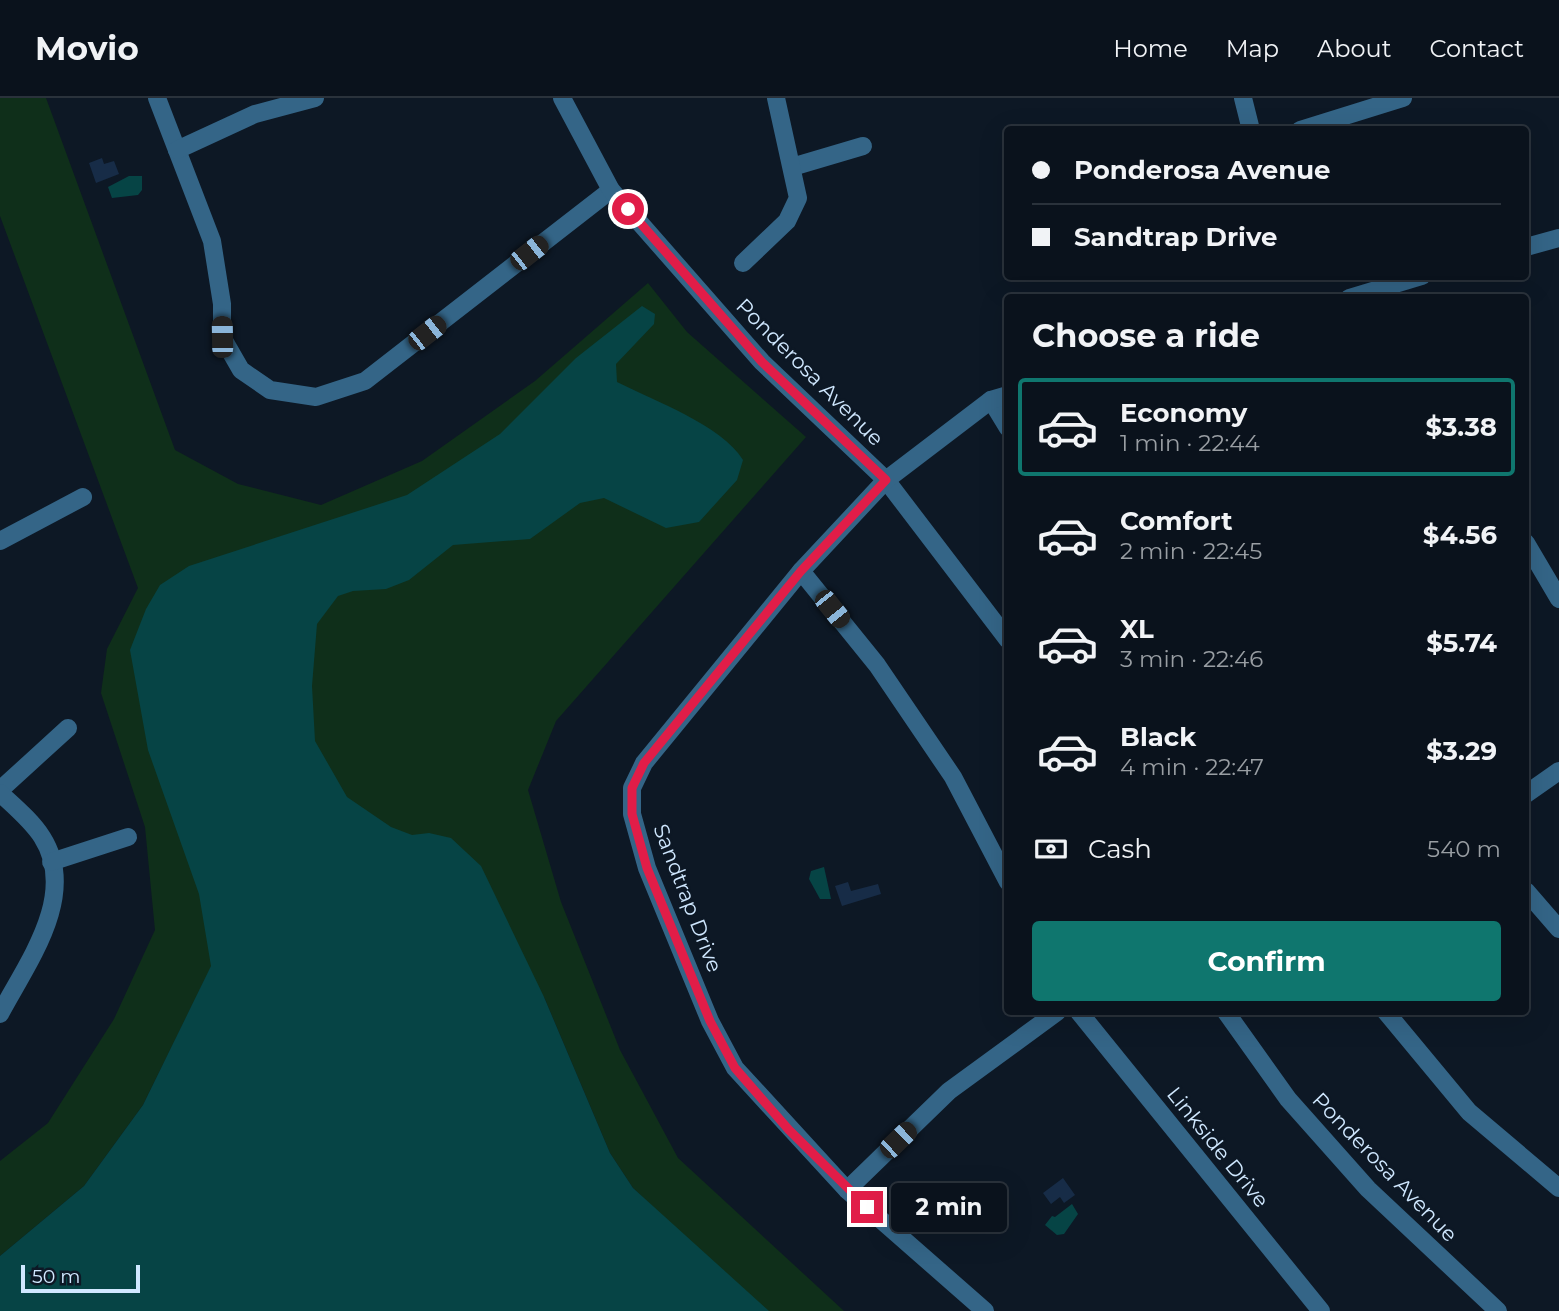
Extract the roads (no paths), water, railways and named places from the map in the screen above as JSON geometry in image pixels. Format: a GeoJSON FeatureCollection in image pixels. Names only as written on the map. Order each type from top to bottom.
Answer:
{"type":"FeatureCollection","features":[{"type":"Feature","properties":{"kind":"street"},"geometry":{"type":"LineString","coordinates":[[157,98],[212,241],[222,304],[222,337],[241,370],[270,390],[316,397],[365,381],[611,190]]}},
{"type":"Feature","properties":{"kind":"street"},"geometry":{"type":"LineString","coordinates":[[177,149],[255,114],[315,98]]}},
{"type":"Feature","properties":{"kind":"street","name":"Ponderosa Avenue"},"geometry":{"type":"LineString","coordinates":[[562,98],[611,190],[762,362],[886,480],[1004,635]]}},
{"type":"Feature","properties":{"kind":"street"},"geometry":{"type":"LineString","coordinates":[[744,263],[787,221],[797,205],[799,192],[776,98]]}},
{"type":"Feature","properties":{"kind":"street"},"geometry":{"type":"LineString","coordinates":[[1243,98],[1250,126]]}},
{"type":"Feature","properties":{"kind":"street"},"geometry":{"type":"LineString","coordinates":[[1313,126],[1403,98]]}},
{"type":"Feature","properties":{"kind":"street"},"geometry":{"type":"LineString","coordinates":[[792,167],[863,146]]}},
{"type":"Feature","properties":{"kind":"street"},"geometry":{"type":"LineString","coordinates":[[1529,246],[1559,238]]}},
{"type":"Feature","properties":{"kind":"street"},"geometry":{"type":"LineString","coordinates":[[1378,293],[1412,280]]}},
{"type":"Feature","properties":{"kind":"street","name":"Sandtrap Drive"},"geometry":{"type":"LineString","coordinates":[[985,1311],[847,1190],[735,1068],[710,1021],[647,868],[632,814],[632,788],[644,763],[801,571],[886,480],[999,398]]}},
{"type":"Feature","properties":{"kind":"street"},"geometry":{"type":"LineString","coordinates":[[0,541],[83,497]]}},
{"type":"Feature","properties":{"kind":"street"},"geometry":{"type":"LineString","coordinates":[[1529,548],[1559,599]]}},
{"type":"Feature","properties":{"kind":"street"},"geometry":{"type":"LineString","coordinates":[[801,571],[877,665],[953,777],[1004,874]]}},
{"type":"Feature","properties":{"kind":"street"},"geometry":{"type":"LineString","coordinates":[[0,1014],[47,925],[55,882],[42,837],[3,799],[68,728]]}},
{"type":"Feature","properties":{"kind":"street"},"geometry":{"type":"LineString","coordinates":[[1529,792],[1559,771]]}},
{"type":"Feature","properties":{"kind":"street"},"geometry":{"type":"LineString","coordinates":[[51,862],[128,836]]}},
{"type":"Feature","properties":{"kind":"street"},"geometry":{"type":"LineString","coordinates":[[1529,894],[1559,929]]}},
{"type":"Feature","properties":{"kind":"street"},"geometry":{"type":"LineString","coordinates":[[847,1190],[949,1091],[1053,1015]]}},
{"type":"Feature","properties":{"kind":"street","name":"Linkside Drive"},"geometry":{"type":"LineString","coordinates":[[1081,1015],[1321,1311]]}},
{"type":"Feature","properties":{"kind":"street","name":"Ponderosa Avenue"},"geometry":{"type":"LineString","coordinates":[[1228,1015],[1288,1099],[1368,1189],[1498,1311]]}},
{"type":"Feature","properties":{"kind":"street"},"geometry":{"type":"LineString","coordinates":[[1389,1015],[1469,1111],[1559,1188]]}}]}
